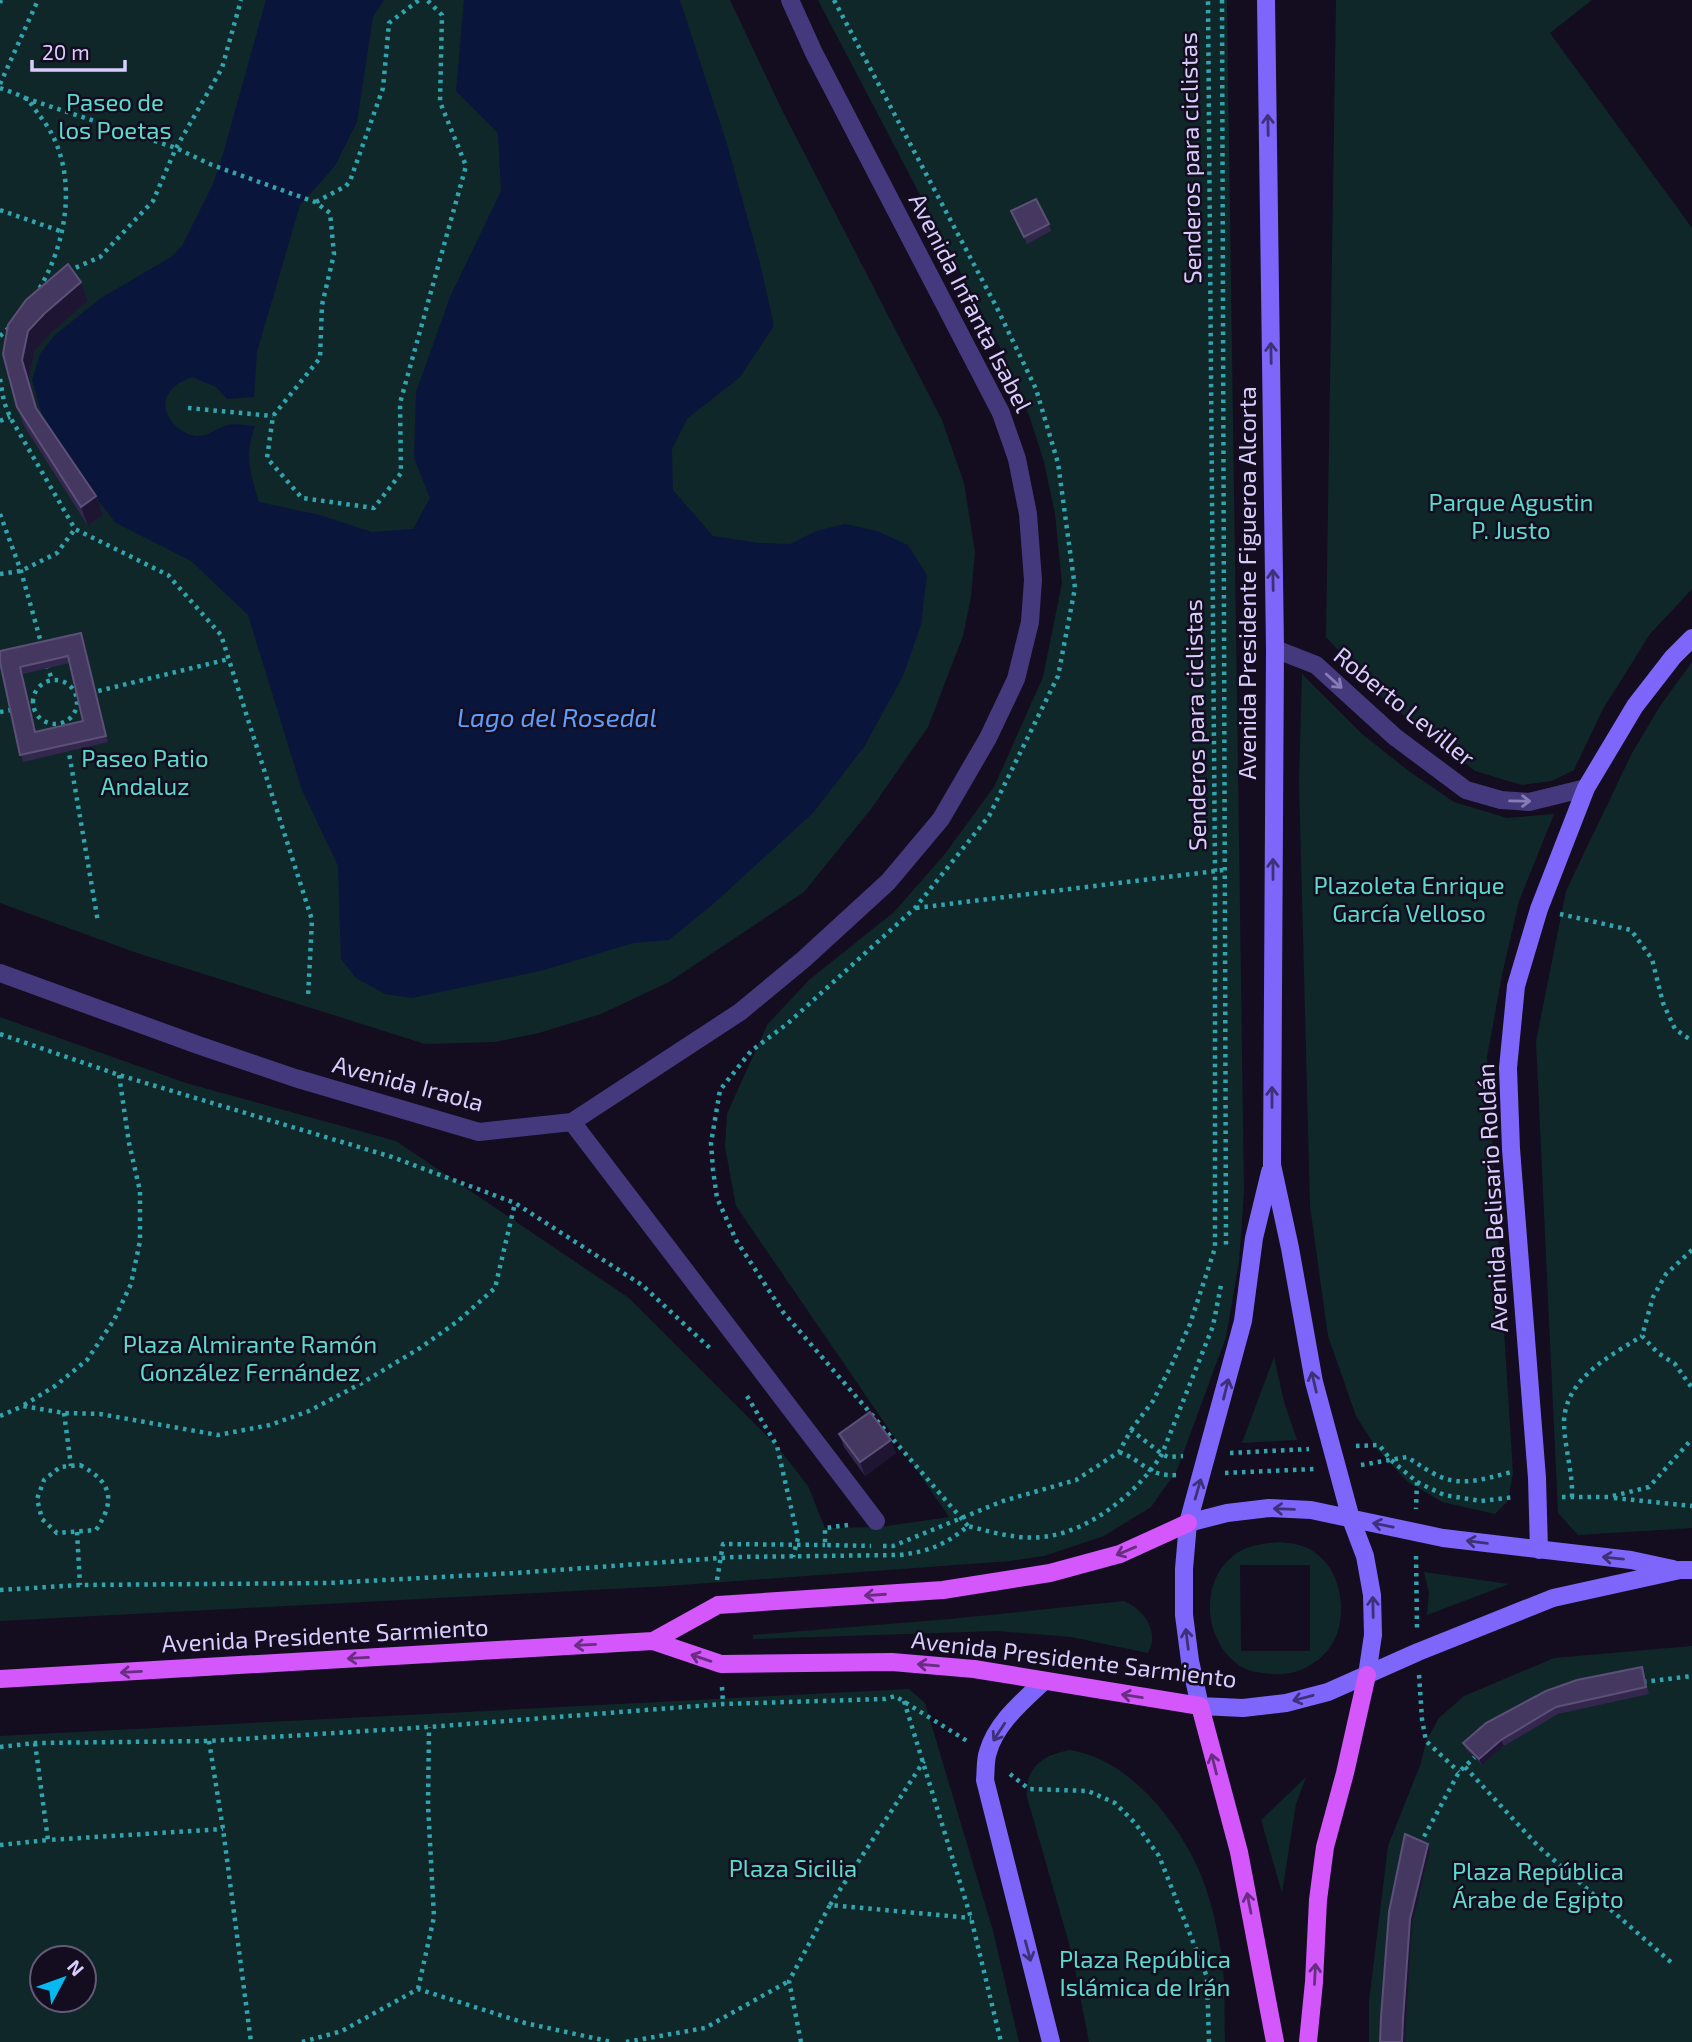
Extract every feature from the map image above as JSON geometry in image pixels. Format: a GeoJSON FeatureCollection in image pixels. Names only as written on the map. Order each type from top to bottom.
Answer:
{"type":"FeatureCollection","features":[{"type":"Feature","properties":{"kind":"main road","name":"Avenida Presidente Figueroa Alcorta"},"geometry":{"type":"LineString","coordinates":[[1266,0],[1275,649],[1272,1165],[1314,1382],[1351,1519],[1365,1556],[1373,1595],[1373,1636],[1367,1675],[1325,1847],[1318,1900],[1308,2042]]}},
{"type":"Feature","properties":{"kind":"main road","name":"Avenida Belisario Roldán"},"geometry":{"type":"LineString","coordinates":[[1539,1550],[1537,1478],[1511,1149],[1508,1068],[1516,986],[1539,909],[1586,788],[1635,706],[1673,657],[1692,638]]}},
{"type":"Feature","properties":{"kind":"main road","name":"Avenida Presidente Figueroa Alcorta"},"geometry":{"type":"LineString","coordinates":[[1272,1165],[1254,1237],[1243,1321],[1224,1400],[1188,1523],[1184,1615],[1200,1706],[1239,1852],[1275,2042]]}},
{"type":"Feature","properties":{"kind":"main road","name":"Avenida Presidente Sarmiento"},"geometry":{"type":"LineString","coordinates":[[653,1641],[718,1605],[943,1590],[1050,1573],[1120,1554],[1188,1523],[1227,1513],[1269,1508],[1311,1510],[1443,1538],[1631,1560],[1686,1570]]}},
{"type":"Feature","properties":{"kind":"main road","name":"Avenida Presidente Sarmiento"},"geometry":{"type":"LineString","coordinates":[[0,1679],[653,1641],[721,1664],[892,1662],[974,1669],[1200,1706],[1243,1708],[1286,1703],[1328,1692],[1509,1614],[1553,1598],[1686,1570]]}},
{"type":"Feature","properties":{"kind":"main road"},"geometry":{"type":"LineString","coordinates":[[1044,1681],[1013,1711],[995,1735],[987,1753],[985,1780],[1051,2042]]}},
{"type":"Feature","properties":{"kind":"street","name":"Avenida Infanta Isabel"},"geometry":{"type":"LineString","coordinates":[[572,1122],[740,1012],[804,959],[888,882],[941,819],[988,738],[1016,679],[1030,622],[1033,580],[1028,514],[1017,459],[1001,413],[814,53],[790,0]]}},
{"type":"Feature","properties":{"kind":"street","name":"Roberto Leviller"},"geometry":{"type":"LineString","coordinates":[[1275,649],[1316,665],[1395,737],[1466,790],[1501,800],[1529,802],[1586,788]]}},
{"type":"Feature","properties":{"kind":"street","name":"Avenida Iraola"},"geometry":{"type":"LineString","coordinates":[[0,973],[271,1070],[479,1132],[572,1122]]}},
{"type":"Feature","properties":{"kind":"street"},"geometry":{"type":"LineString","coordinates":[[572,1122],[876,1521]]}},
{"type":"Feature","properties":{"kind":"path"},"geometry":{"type":"LineString","coordinates":[[38,0],[0,86],[25,99],[176,148],[212,165],[315,202],[330,213],[334,254],[322,305],[320,359],[273,416],[267,458],[302,498],[374,508],[401,473],[400,404],[466,166],[440,102],[442,15],[427,0]]}},
{"type":"Feature","properties":{"kind":"path"},"geometry":{"type":"LineString","coordinates":[[66,271],[100,257],[153,201],[176,148],[222,68],[241,0]]}},
{"type":"Feature","properties":{"kind":"path"},"geometry":{"type":"LineString","coordinates":[[315,202],[346,187],[350,181],[383,88],[389,23],[419,0]]}},
{"type":"Feature","properties":{"kind":"path"},"geometry":{"type":"LineString","coordinates":[[834,0],[997,308],[1036,388],[1058,463],[1066,517],[1076,588],[1069,619]]}},
{"type":"Feature","properties":{"kind":"path","name":"Senderos para ciclistas"},"geometry":{"type":"LineString","coordinates":[[1131,1430],[1153,1401],[1191,1324],[1215,1248],[1215,870],[1208,0]]}},
{"type":"Feature","properties":{"kind":"path"},"geometry":{"type":"LineString","coordinates":[[1222,0],[1226,1254]]}},
{"type":"Feature","properties":{"kind":"path"},"geometry":{"type":"LineString","coordinates":[[25,99],[50,127],[62,161],[66,201],[63,232],[49,273],[36,296],[47,289]]}},
{"type":"Feature","properties":{"kind":"path"},"geometry":{"type":"LineString","coordinates":[[0,210],[63,232]]}},
{"type":"Feature","properties":{"kind":"path"},"geometry":{"type":"LineString","coordinates":[[0,336],[19,317]]}},
{"type":"Feature","properties":{"kind":"path"},"geometry":{"type":"LineString","coordinates":[[0,379],[10,417],[75,529],[168,575],[221,635],[312,920],[308,997]]}},
{"type":"Feature","properties":{"kind":"path"},"geometry":{"type":"LineString","coordinates":[[188,408],[273,416]]}},
{"type":"Feature","properties":{"kind":"path"},"geometry":{"type":"LineString","coordinates":[[0,421],[10,417]]}},
{"type":"Feature","properties":{"kind":"path"},"geometry":{"type":"LineString","coordinates":[[0,514],[21,571],[43,649]]}},
{"type":"Feature","properties":{"kind":"path"},"geometry":{"type":"LineString","coordinates":[[0,574],[21,571],[57,553],[75,529]]}},
{"type":"Feature","properties":{"kind":"path"},"geometry":{"type":"LineString","coordinates":[[46,658],[51,680]]}},
{"type":"Feature","properties":{"kind":"path"},"geometry":{"type":"LineString","coordinates":[[76,699],[229,659]]}},
{"type":"Feature","properties":{"kind":"path"},"geometry":{"type":"LineString","coordinates":[[51,680],[66,683],[75,693],[76,699],[73,713],[62,722],[47,722],[36,713],[33,706],[35,691],[40,685],[51,680]]}},
{"type":"Feature","properties":{"kind":"path"},"geometry":{"type":"LineString","coordinates":[[0,712],[33,706]]}},
{"type":"Feature","properties":{"kind":"path"},"geometry":{"type":"LineString","coordinates":[[62,722],[65,732]]}},
{"type":"Feature","properties":{"kind":"path"},"geometry":{"type":"LineString","coordinates":[[67,742],[98,922]]}},
{"type":"Feature","properties":{"kind":"path"},"geometry":{"type":"LineString","coordinates":[[915,908],[1224,870]]}},
{"type":"Feature","properties":{"kind":"path"},"geometry":{"type":"LineString","coordinates":[[1539,909],[1631,930],[1652,959],[1664,1003],[1675,1029],[1692,1041]]}},
{"type":"Feature","properties":{"kind":"path"},"geometry":{"type":"LineString","coordinates":[[833,982],[788,1024],[751,1051],[720,1090],[711,1143],[717,1198],[736,1240],[783,1312],[968,1526],[1012,1537],[1050,1536],[1108,1511],[1145,1479],[1162,1454],[1213,1326],[1222,1278]]}},
{"type":"Feature","properties":{"kind":"path"},"geometry":{"type":"LineString","coordinates":[[0,1034],[119,1074],[392,1157],[515,1203],[642,1285],[719,1357]]}},
{"type":"Feature","properties":{"kind":"path"},"geometry":{"type":"LineString","coordinates":[[0,1416],[23,1406],[55,1386],[87,1360],[114,1320],[131,1284],[140,1241],[140,1191],[129,1143],[119,1074]]}},
{"type":"Feature","properties":{"kind":"path"},"geometry":{"type":"LineString","coordinates":[[23,1406],[64,1413],[100,1413],[218,1435],[270,1425],[309,1411],[420,1348],[458,1321],[495,1288],[515,1203]]}},
{"type":"Feature","properties":{"kind":"path"},"geometry":{"type":"LineString","coordinates":[[1572,1497],[1564,1421],[1570,1394],[1594,1367],[1642,1336],[1653,1297],[1666,1274],[1692,1251]]}},
{"type":"Feature","properties":{"kind":"path"},"geometry":{"type":"LineString","coordinates":[[1642,1336],[1658,1353],[1675,1364],[1692,1388]]}},
{"type":"Feature","properties":{"kind":"path"},"geometry":{"type":"LineString","coordinates":[[743,1388],[778,1446],[798,1538],[793,1557]]}},
{"type":"Feature","properties":{"kind":"path"},"geometry":{"type":"LineString","coordinates":[[64,1413],[71,1466]]}},
{"type":"Feature","properties":{"kind":"path"},"geometry":{"type":"LineString","coordinates":[[876,1521],[825,1528],[825,1545],[893,1546],[1003,1501],[1076,1480],[1119,1452]]}},
{"type":"Feature","properties":{"kind":"path"},"geometry":{"type":"LineString","coordinates":[[80,1465],[99,1475],[109,1492],[108,1513],[96,1530],[76,1532],[57,1533],[42,1519],[37,1499],[44,1480],[60,1467],[80,1465]]}},
{"type":"Feature","properties":{"kind":"path"},"geometry":{"type":"LineString","coordinates":[[1609,1497],[1692,1506]]}},
{"type":"Feature","properties":{"kind":"path"},"geometry":{"type":"LineString","coordinates":[[0,1590],[80,1585],[328,1583],[719,1558],[900,1555],[925,1552],[950,1541],[968,1526]]}},
{"type":"Feature","properties":{"kind":"path"},"geometry":{"type":"LineString","coordinates":[[76,1532],[80,1585]]}},
{"type":"Feature","properties":{"kind":"path"},"geometry":{"type":"LineString","coordinates":[[1630,1685],[1692,1676]]}},
{"type":"Feature","properties":{"kind":"path"},"geometry":{"type":"LineString","coordinates":[[0,1747],[35,1743],[209,1741],[723,1704],[885,1699],[895,1696],[904,1700],[924,1761],[971,1917],[1001,2042]]}},
{"type":"Feature","properties":{"kind":"path"},"geometry":{"type":"LineString","coordinates":[[418,1989],[434,1917],[428,1805],[429,1727]]}},
{"type":"Feature","properties":{"kind":"path"},"geometry":{"type":"LineString","coordinates":[[209,1741],[251,2042]]}},
{"type":"Feature","properties":{"kind":"path"},"geometry":{"type":"LineString","coordinates":[[35,1743],[48,1840]]}},
{"type":"Feature","properties":{"kind":"path"},"geometry":{"type":"LineString","coordinates":[[1418,1847],[1459,1772],[1482,1751]]}},
{"type":"Feature","properties":{"kind":"path"},"geometry":{"type":"LineString","coordinates":[[626,2042],[705,2028],[789,1981],[830,1905],[924,1761]]}},
{"type":"Feature","properties":{"kind":"path"},"geometry":{"type":"LineString","coordinates":[[1465,1766],[1539,1847],[1673,1964]]}},
{"type":"Feature","properties":{"kind":"path"},"geometry":{"type":"LineString","coordinates":[[1115,1803],[1135,1823],[1159,1856],[1206,1977],[1209,2042]]}},
{"type":"Feature","properties":{"kind":"path"},"geometry":{"type":"LineString","coordinates":[[0,1845],[223,1829]]}},
{"type":"Feature","properties":{"kind":"path"},"geometry":{"type":"LineString","coordinates":[[830,1905],[971,1917]]}},
{"type":"Feature","properties":{"kind":"path"},"geometry":{"type":"LineString","coordinates":[[789,1981],[801,2042]]}},
{"type":"Feature","properties":{"kind":"path"},"geometry":{"type":"LineString","coordinates":[[302,2042],[342,2031],[418,1989],[524,2023],[612,2042]]}},
{"type":"Feature","properties":{"kind":"green space"},"geometry":{"type":"Polygon","coordinates":[[[0,0],[730,0],[781,108],[942,420],[964,483],[975,552],[971,597],[963,636],[928,727],[871,809],[804,892],[669,982],[601,1014],[539,1033],[495,1042],[425,1044],[134,952],[0,903],[0,0]]]}},
{"type":"Feature","properties":{"kind":"green space","name":"Plaza Almirante Ramón González Fernández"},"geometry":{"type":"Polygon","coordinates":[[[818,0],[1227,0],[1244,1193],[1239,1262],[1226,1337],[1177,1470],[1151,1507],[1104,1536],[1044,1556],[1010,1561],[668,1586],[0,1621],[0,1017],[186,1083],[396,1141],[629,1298],[777,1446],[808,1486],[825,1528],[880,1527],[949,1517],[736,1206],[725,1147],[727,1114],[767,1025],[809,980],[894,912],[944,855],[994,787],[1043,677],[1062,583],[1055,514],[1044,462],[1030,418],[1004,355],[818,0]]]}},
{"type":"Feature","properties":{"kind":"green space","name":"Parque Agustin P. Justo"},"geometry":{"type":"Polygon","coordinates":[[[1336,0],[1592,0],[1550,33],[1692,228],[1692,589],[1650,634],[1603,709],[1574,770],[1552,781],[1522,785],[1475,771],[1383,699],[1326,637],[1336,0]]]}},
{"type":"Feature","properties":{"kind":"green space"},"geometry":{"type":"Polygon","coordinates":[[[1692,662],[1692,1528],[1578,1535],[1558,1513],[1536,1041],[1566,891],[1632,753],[1660,706],[1692,662]]]}},
{"type":"Feature","properties":{"kind":"green space","name":"Plazoleta Enrique García Velloso"},"geometry":{"type":"Polygon","coordinates":[[[1302,674],[1362,734],[1454,802],[1507,818],[1554,814],[1519,901],[1487,1057],[1513,1473],[1508,1501],[1495,1514],[1442,1502],[1408,1482],[1377,1449],[1356,1416],[1328,1336],[1310,1206],[1299,780],[1302,674]]]}},
{"type":"Feature","properties":{"kind":"green space"},"geometry":{"type":"Polygon","coordinates":[[[1274,1357],[1284,1402],[1297,1440],[1242,1443],[1274,1357]]]}},
{"type":"Feature","properties":{"kind":"green space"},"geometry":{"type":"Polygon","coordinates":[[[1278,1542],[1299,1545],[1310,1550],[1328,1565],[1338,1586],[1340,1622],[1333,1643],[1313,1663],[1294,1672],[1266,1674],[1244,1668],[1225,1652],[1212,1623],[1211,1592],[1216,1577],[1237,1553],[1257,1545],[1278,1542]],[[1240,1565],[1241,1651],[1310,1651],[1310,1565],[1240,1565]]]}},
{"type":"Feature","properties":{"kind":"green space"},"geometry":{"type":"Polygon","coordinates":[[[1424,1572],[1509,1584],[1427,1615],[1429,1593],[1424,1572]]]}},
{"type":"Feature","properties":{"kind":"green space"},"geometry":{"type":"Polygon","coordinates":[[[1124,1601],[1138,1610],[1148,1622],[1152,1637],[1148,1653],[1071,1637],[996,1631],[753,1639],[753,1635],[1124,1601]]]}},
{"type":"Feature","properties":{"kind":"green space","name":"Plaza República Árabe de Egipto"},"geometry":{"type":"Polygon","coordinates":[[[1692,1646],[1692,2042],[1369,2042],[1369,2001],[1388,1846],[1421,1763],[1426,1741],[1439,1718],[1464,1696],[1554,1658],[1692,1646]]]}},
{"type":"Feature","properties":{"kind":"green space","name":"Plaza Sicilia"},"geometry":{"type":"Polygon","coordinates":[[[909,1689],[925,1703],[993,1931],[1019,2042],[0,2042],[0,1736],[909,1689]]]}},
{"type":"Feature","properties":{"kind":"green space","name":"Plaza República Islámica de Irán"},"geometry":{"type":"Polygon","coordinates":[[[1070,1750],[1108,1763],[1141,1788],[1169,1820],[1191,1854],[1213,1911],[1218,1935],[1223,1970],[1225,2042],[1089,2042],[1072,1954],[1027,1797],[1029,1778],[1037,1764],[1051,1755],[1070,1750]]]}},
{"type":"Feature","properties":{"kind":"green space"},"geometry":{"type":"Polygon","coordinates":[[[1306,1777],[1296,1804],[1282,1893],[1261,1820],[1306,1777]]]}},
{"type":"Feature","properties":{"kind":"water","name":"Lago del Rosedal"},"geometry":{"type":"Polygon","coordinates":[[[266,0],[384,0],[373,17],[357,122],[335,166],[300,205],[257,352],[254,397],[227,399],[216,387],[192,377],[173,388],[166,402],[168,416],[172,422],[191,435],[206,435],[230,424],[255,426],[249,464],[259,502],[320,515],[372,532],[413,529],[430,498],[414,458],[416,392],[450,297],[501,191],[498,133],[456,91],[464,0],[680,0],[727,144],[761,267],[774,326],[740,377],[687,419],[672,449],[673,490],[713,536],[760,543],[790,544],[816,531],[845,524],[877,531],[908,545],[927,575],[921,625],[903,676],[864,747],[813,813],[712,905],[669,940],[633,943],[544,970],[412,998],[385,994],[356,978],[341,959],[338,866],[302,790],[248,615],[191,561],[116,523],[76,473],[45,425],[32,380],[40,354],[54,336],[101,298],[171,257],[182,246],[213,184],[266,0]]]}},
{"type":"Feature","properties":{"kind":"building"},"geometry":{"type":"Polygon","coordinates":[[[1036,199],[1049,224],[1024,237],[1011,211],[1036,199]]]}},
{"type":"Feature","properties":{"kind":"building"},"geometry":{"type":"Polygon","coordinates":[[[68,264],[81,282],[28,331],[22,360],[36,408],[96,496],[81,507],[17,407],[3,354],[8,325],[26,300],[68,264]]]}},
{"type":"Feature","properties":{"kind":"building"},"geometry":{"type":"Polygon","coordinates":[[[81,633],[106,736],[20,755],[0,651],[81,633]],[[68,656],[20,667],[35,732],[83,721],[68,656]]]}},
{"type":"Feature","properties":{"kind":"building"},"geometry":{"type":"Polygon","coordinates":[[[870,1412],[891,1440],[860,1462],[839,1434],[870,1412]]]}},
{"type":"Feature","properties":{"kind":"building"},"geometry":{"type":"Polygon","coordinates":[[[1642,1667],[1646,1687],[1556,1707],[1501,1740],[1479,1759],[1463,1743],[1486,1723],[1546,1691],[1577,1680],[1642,1667]]]}},
{"type":"Feature","properties":{"kind":"building"},"geometry":{"type":"Polygon","coordinates":[[[1405,1834],[1428,1844],[1410,1919],[1402,2042],[1380,2042],[1389,1912],[1405,1834]]]}},
{"type":"Feature","properties":{"kind":"park label","name":"Paseo de los Poetas"},"geometry":{"type":"Point","coordinates":[115,117]}},
{"type":"Feature","properties":{"kind":"park label","name":"Paseo Patio Andaluz"},"geometry":{"type":"Point","coordinates":[145,773]}}]}
